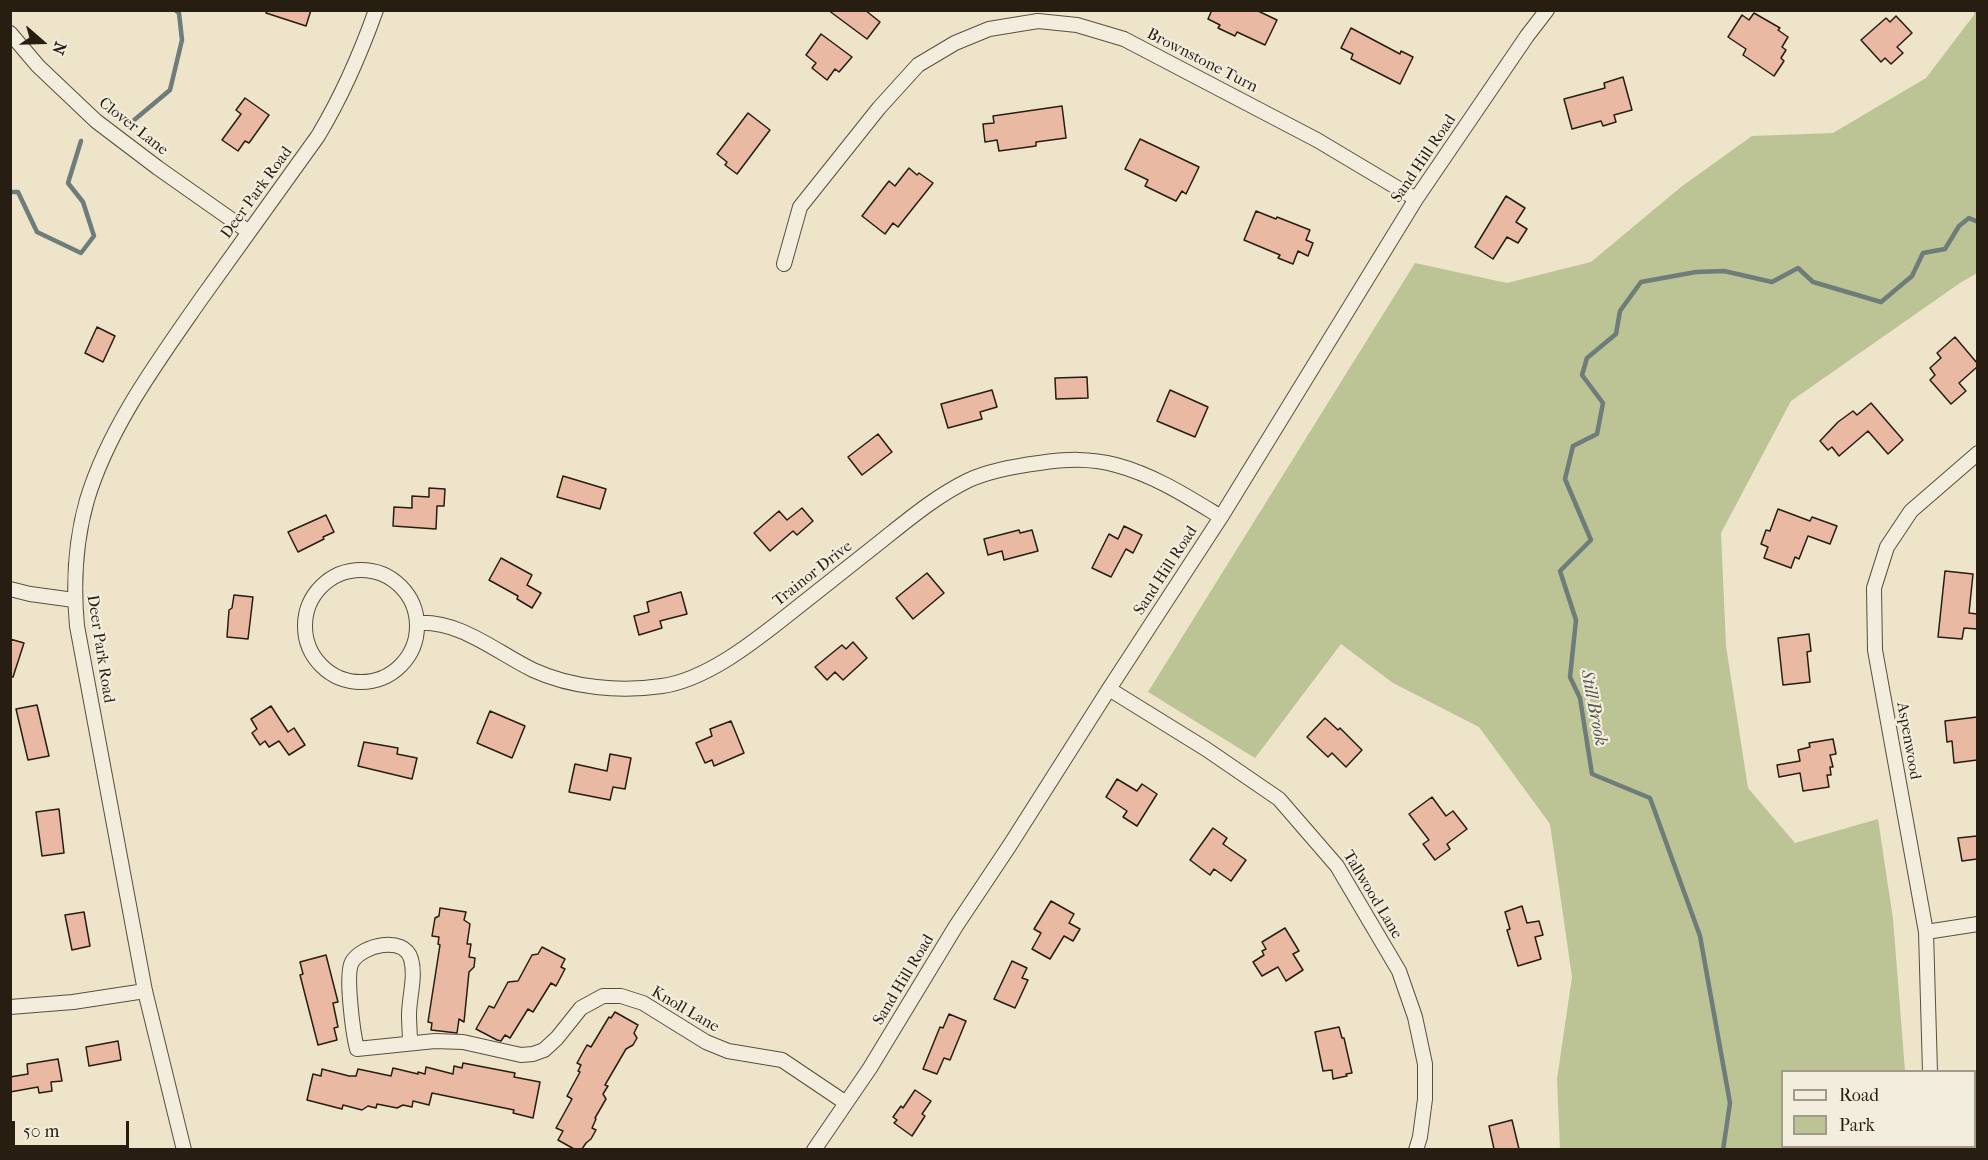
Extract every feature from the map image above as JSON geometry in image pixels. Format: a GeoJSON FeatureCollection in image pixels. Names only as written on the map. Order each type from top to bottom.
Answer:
{"type":"FeatureCollection","features":[{"type":"Feature","properties":{"kind":"street","name":"Deer Park Road"},"geometry":{"type":"LineString","coordinates":[[184,1149],[145,991],[77,626],[74,571],[82,521],[88,498],[106,453],[122,422],[150,375],[318,136],[337,105],[359,58],[376,10]]}},
{"type":"Feature","properties":{"kind":"street","name":"Sand Hill Road"},"geometry":{"type":"LineString","coordinates":[[814,1149],[846,1103],[956,926],[1010,846],[1108,689],[1221,517],[1416,199],[1547,10]]}},
{"type":"Feature","properties":{"kind":"street","name":"Brownstone Turn"},"geometry":{"type":"LineString","coordinates":[[784,264],[800,207],[879,108],[918,65],[954,43],[989,29],[1038,21],[1077,25],[1124,39],[1317,140],[1416,199]]}},
{"type":"Feature","properties":{"kind":"street","name":"Clover Lane"},"geometry":{"type":"LineString","coordinates":[[10,33],[38,66],[96,120],[158,168],[249,232]]}},
{"type":"Feature","properties":{"kind":"street","name":"Aspenwood"},"geometry":{"type":"LineString","coordinates":[[1930,1070],[1926,932],[1875,650],[1874,588],[1887,547],[1911,511],[1977,453]]}},
{"type":"Feature","properties":{"kind":"street","name":"Trainor Drive"},"geometry":{"type":"LineString","coordinates":[[417,623],[433,622],[449,627],[486,642],[534,670],[562,680],[598,688],[663,686],[690,679],[764,634],[938,497],[971,480],[1008,467],[1069,459],[1117,465],[1173,488],[1221,517]]}},
{"type":"Feature","properties":{"kind":"street"},"geometry":{"type":"LineString","coordinates":[[356,570],[374,571],[390,578],[404,590],[414,605],[417,623],[416,638],[411,652],[402,665],[390,675],[376,681],[360,683],[339,678],[319,664],[305,634],[306,616],[312,599],[323,585],[338,575],[356,570]]}},
{"type":"Feature","properties":{"kind":"street"},"geometry":{"type":"LineString","coordinates":[[10,589],[74,600]]}},
{"type":"Feature","properties":{"kind":"street","name":"Tallwood Lane"},"geometry":{"type":"LineString","coordinates":[[1108,689],[1206,749],[1279,799],[1337,866],[1399,971],[1415,1017],[1425,1064],[1425,1099],[1420,1137],[1416,1149]]}},
{"type":"Feature","properties":{"kind":"street"},"geometry":{"type":"LineString","coordinates":[[1926,932],[1977,924]]}},
{"type":"Feature","properties":{"kind":"street","name":"Knoll Lane"},"geometry":{"type":"LineString","coordinates":[[410,1042],[409,1014],[413,971],[411,957],[403,949],[392,945],[380,945],[362,952],[352,962],[348,975],[351,994],[351,1028],[357,1049],[435,1041],[463,1042],[521,1055],[533,1054],[544,1050],[557,1038],[581,1008],[603,996],[621,996],[643,1003],[667,1020],[706,1042],[728,1051],[782,1060],[846,1103]]}},
{"type":"Feature","properties":{"kind":"street"},"geometry":{"type":"LineString","coordinates":[[10,1007],[73,1002],[145,991]]}},
{"type":"Feature","properties":{"kind":"green space"},"geometry":{"type":"Polygon","coordinates":[[[1974,11],[1978,11],[1977,273],[1791,401],[1721,533],[1726,646],[1748,788],[1795,843],[1878,819],[1893,919],[1905,1070],[1781,1070],[1781,1148],[1914,1149],[1560,1149],[1557,1079],[1572,977],[1550,824],[1479,727],[1393,683],[1341,644],[1255,758],[1148,692],[1415,263],[1507,283],[1591,262],[1681,187],[1752,136],[1833,133],[1926,78],[1974,15],[1974,11]]]}},
{"type":"Feature","properties":{"kind":"building"},"geometry":{"type":"Polygon","coordinates":[[[267,10],[311,10],[306,26],[266,13],[267,10]]]}},
{"type":"Feature","properties":{"kind":"building"},"geometry":{"type":"Polygon","coordinates":[[[828,10],[865,10],[880,22],[867,39],[828,10]]]}},
{"type":"Feature","properties":{"kind":"building"},"geometry":{"type":"Polygon","coordinates":[[[1212,10],[1256,10],[1277,20],[1265,45],[1237,32],[1235,36],[1218,28],[1220,25],[1208,19],[1212,10]]]}},
{"type":"Feature","properties":{"kind":"building"},"geometry":{"type":"Polygon","coordinates":[[[1754,13],[1780,28],[1778,30],[1788,37],[1782,47],[1786,50],[1781,58],[1784,61],[1774,76],[1743,55],[1746,49],[1728,37],[1742,15],[1749,20],[1754,13]]]}},
{"type":"Feature","properties":{"kind":"building"},"geometry":{"type":"Polygon","coordinates":[[[1896,16],[1912,33],[1897,47],[1903,53],[1891,64],[1885,58],[1881,62],[1861,40],[1886,18],[1890,22],[1896,16]]]}},
{"type":"Feature","properties":{"kind":"building"},"geometry":{"type":"Polygon","coordinates":[[[1351,28],[1400,54],[1401,51],[1413,57],[1400,84],[1351,59],[1353,54],[1341,48],[1351,28]]]}},
{"type":"Feature","properties":{"kind":"building"},"geometry":{"type":"Polygon","coordinates":[[[821,34],[852,57],[839,72],[835,69],[827,80],[812,68],[816,63],[806,55],[821,34]]]}},
{"type":"Feature","properties":{"kind":"building"},"geometry":{"type":"Polygon","coordinates":[[[1623,77],[1632,110],[1614,115],[1616,122],[1603,126],[1601,121],[1572,129],[1564,99],[1605,88],[1604,83],[1623,77]]]}},
{"type":"Feature","properties":{"kind":"building"},"geometry":{"type":"Polygon","coordinates":[[[245,98],[269,115],[249,143],[245,141],[238,151],[222,140],[241,114],[236,110],[245,98]]]}},
{"type":"Feature","properties":{"kind":"building"},"geometry":{"type":"Polygon","coordinates":[[[1062,106],[1066,138],[1036,142],[1036,146],[999,151],[997,140],[985,142],[983,124],[994,123],[993,116],[1062,106]]]}},
{"type":"Feature","properties":{"kind":"building"},"geometry":{"type":"Polygon","coordinates":[[[748,113],[770,130],[737,174],[725,165],[727,162],[717,154],[748,113]]]}},
{"type":"Feature","properties":{"kind":"building"},"geometry":{"type":"Polygon","coordinates":[[[1140,139],[1199,167],[1186,194],[1182,191],[1176,201],[1145,186],[1148,180],[1125,169],[1140,139]]]}},
{"type":"Feature","properties":{"kind":"building"},"geometry":{"type":"Polygon","coordinates":[[[909,168],[933,183],[898,227],[893,223],[885,234],[862,216],[889,181],[895,186],[909,168]]]}},
{"type":"Feature","properties":{"kind":"building"},"geometry":{"type":"Polygon","coordinates":[[[1506,196],[1525,208],[1516,222],[1527,229],[1518,243],[1507,237],[1493,259],[1475,247],[1506,196]]]}},
{"type":"Feature","properties":{"kind":"building"},"geometry":{"type":"Polygon","coordinates":[[[1256,211],[1310,230],[1306,240],[1313,243],[1308,256],[1298,251],[1293,264],[1278,258],[1280,255],[1244,240],[1256,211]]]}},
{"type":"Feature","properties":{"kind":"building"},"geometry":{"type":"Polygon","coordinates":[[[97,327],[115,336],[103,362],[85,353],[97,327]]]}},
{"type":"Feature","properties":{"kind":"building"},"geometry":{"type":"Polygon","coordinates":[[[1955,337],[1977,363],[1977,367],[1959,383],[1966,391],[1951,404],[1930,380],[1935,375],[1930,368],[1941,358],[1937,353],[1955,337]]]}},
{"type":"Feature","properties":{"kind":"building"},"geometry":{"type":"Polygon","coordinates":[[[1087,377],[1088,398],[1056,399],[1055,378],[1087,377]]]}},
{"type":"Feature","properties":{"kind":"building"},"geometry":{"type":"Polygon","coordinates":[[[992,390],[997,407],[980,412],[982,419],[948,428],[941,404],[992,390]]]}},
{"type":"Feature","properties":{"kind":"building"},"geometry":{"type":"Polygon","coordinates":[[[1170,390],[1208,407],[1195,437],[1157,421],[1170,390]]]}},
{"type":"Feature","properties":{"kind":"building"},"geometry":{"type":"Polygon","coordinates":[[[1871,403],[1903,440],[1888,454],[1868,431],[1839,456],[1832,447],[1828,450],[1820,441],[1838,422],[1853,411],[1857,415],[1871,403]]]}},
{"type":"Feature","properties":{"kind":"building"},"geometry":{"type":"Polygon","coordinates":[[[878,434],[892,452],[862,475],[848,457],[878,434]]]}},
{"type":"Feature","properties":{"kind":"building"},"geometry":{"type":"Polygon","coordinates":[[[563,476],[606,489],[600,509],[557,497],[563,476]]]}},
{"type":"Feature","properties":{"kind":"building"},"geometry":{"type":"Polygon","coordinates":[[[429,488],[445,489],[444,506],[437,506],[436,529],[393,526],[394,507],[412,508],[412,496],[429,497],[429,488]]]}},
{"type":"Feature","properties":{"kind":"building"},"geometry":{"type":"Polygon","coordinates":[[[802,508],[813,521],[797,535],[793,531],[770,551],[754,533],[779,511],[787,520],[802,508]]]}},
{"type":"Feature","properties":{"kind":"building"},"geometry":{"type":"Polygon","coordinates":[[[1778,509],[1810,521],[1812,517],[1837,526],[1830,544],[1808,536],[1799,559],[1795,557],[1791,568],[1764,558],[1768,547],[1761,544],[1766,530],[1770,531],[1778,509]]]}},
{"type":"Feature","properties":{"kind":"building"},"geometry":{"type":"Polygon","coordinates":[[[326,515],[334,532],[298,552],[288,532],[326,515]]]}},
{"type":"Feature","properties":{"kind":"building"},"geometry":{"type":"Polygon","coordinates":[[[1124,526],[1142,535],[1133,553],[1126,549],[1111,577],[1092,568],[1109,534],[1118,539],[1124,526]]]}},
{"type":"Feature","properties":{"kind":"building"},"geometry":{"type":"Polygon","coordinates":[[[1019,530],[1020,533],[1032,530],[1038,551],[1004,560],[1002,551],[988,555],[984,539],[1019,530]]]}},
{"type":"Feature","properties":{"kind":"building"},"geometry":{"type":"Polygon","coordinates":[[[501,558],[532,575],[527,585],[541,593],[532,608],[517,599],[518,596],[489,580],[501,558]]]}},
{"type":"Feature","properties":{"kind":"building"},"geometry":{"type":"Polygon","coordinates":[[[1945,571],[1973,574],[1969,613],[1977,614],[1977,629],[1964,628],[1962,639],[1938,637],[1945,571]]]}},
{"type":"Feature","properties":{"kind":"building"},"geometry":{"type":"Polygon","coordinates":[[[927,573],[944,593],[913,619],[896,598],[927,573]]]}},
{"type":"Feature","properties":{"kind":"building"},"geometry":{"type":"Polygon","coordinates":[[[681,592],[687,614],[660,621],[662,628],[639,635],[634,616],[649,612],[647,602],[681,592]]]}},
{"type":"Feature","properties":{"kind":"building"},"geometry":{"type":"Polygon","coordinates":[[[234,595],[253,597],[248,639],[227,637],[229,610],[232,608],[234,595]]]}},
{"type":"Feature","properties":{"kind":"building"},"geometry":{"type":"Polygon","coordinates":[[[1809,634],[1811,651],[1807,652],[1810,682],[1783,685],[1778,638],[1809,634]]]}},
{"type":"Feature","properties":{"kind":"building"},"geometry":{"type":"Polygon","coordinates":[[[10,639],[24,643],[13,677],[10,677],[10,639]]]}},
{"type":"Feature","properties":{"kind":"building"},"geometry":{"type":"Polygon","coordinates":[[[853,642],[867,658],[843,680],[835,672],[827,680],[815,667],[842,645],[846,649],[853,642]]]}},
{"type":"Feature","properties":{"kind":"building"},"geometry":{"type":"Polygon","coordinates":[[[37,705],[49,756],[28,760],[16,709],[37,705]]]}},
{"type":"Feature","properties":{"kind":"building"},"geometry":{"type":"Polygon","coordinates":[[[271,706],[288,732],[294,728],[305,745],[289,755],[279,741],[269,747],[265,741],[260,745],[252,733],[257,729],[251,719],[271,706]]]}},
{"type":"Feature","properties":{"kind":"building"},"geometry":{"type":"Polygon","coordinates":[[[490,711],[525,726],[512,758],[477,743],[490,711]]]}},
{"type":"Feature","properties":{"kind":"building"},"geometry":{"type":"Polygon","coordinates":[[[1977,717],[1977,760],[1954,763],[1952,741],[1947,742],[1945,721],[1977,717]]]}},
{"type":"Feature","properties":{"kind":"building"},"geometry":{"type":"Polygon","coordinates":[[[1325,718],[1338,730],[1340,728],[1362,750],[1346,767],[1332,753],[1328,757],[1307,737],[1325,718]]]}},
{"type":"Feature","properties":{"kind":"building"},"geometry":{"type":"Polygon","coordinates":[[[731,721],[744,753],[714,766],[712,760],[705,763],[696,743],[712,736],[710,729],[731,721]]]}},
{"type":"Feature","properties":{"kind":"building"},"geometry":{"type":"Polygon","coordinates":[[[1833,739],[1836,754],[1830,755],[1833,767],[1830,767],[1831,775],[1827,775],[1829,787],[1803,791],[1800,773],[1779,777],[1777,765],[1800,761],[1798,750],[1810,747],[1809,743],[1833,739]]]}},
{"type":"Feature","properties":{"kind":"building"},"geometry":{"type":"Polygon","coordinates":[[[364,742],[398,748],[397,754],[417,758],[412,779],[358,766],[364,742]]]}},
{"type":"Feature","properties":{"kind":"building"},"geometry":{"type":"Polygon","coordinates":[[[610,754],[631,758],[625,789],[613,787],[610,800],[569,792],[575,764],[607,771],[610,754]]]}},
{"type":"Feature","properties":{"kind":"building"},"geometry":{"type":"Polygon","coordinates":[[[1117,779],[1137,791],[1142,784],[1157,794],[1137,826],[1123,817],[1127,811],[1106,797],[1117,779]]]}},
{"type":"Feature","properties":{"kind":"building"},"geometry":{"type":"Polygon","coordinates":[[[1432,797],[1446,816],[1453,811],[1467,829],[1447,844],[1450,849],[1435,860],[1423,844],[1429,840],[1409,814],[1432,797]]]}},
{"type":"Feature","properties":{"kind":"building"},"geometry":{"type":"Polygon","coordinates":[[[59,809],[64,853],[42,856],[36,812],[59,809]]]}},
{"type":"Feature","properties":{"kind":"building"},"geometry":{"type":"Polygon","coordinates":[[[1213,828],[1227,838],[1223,844],[1246,860],[1231,881],[1214,869],[1210,875],[1190,860],[1213,828]]]}},
{"type":"Feature","properties":{"kind":"building"},"geometry":{"type":"Polygon","coordinates":[[[1977,836],[1977,859],[1962,861],[1958,838],[1977,836]]]}},
{"type":"Feature","properties":{"kind":"building"},"geometry":{"type":"Polygon","coordinates":[[[1051,901],[1074,914],[1069,923],[1080,929],[1073,941],[1064,936],[1050,959],[1032,949],[1041,933],[1034,929],[1051,901]]]}},
{"type":"Feature","properties":{"kind":"building"},"geometry":{"type":"Polygon","coordinates":[[[1522,906],[1527,923],[1539,921],[1543,935],[1535,937],[1541,959],[1518,966],[1507,930],[1510,929],[1505,912],[1522,906]]]}},
{"type":"Feature","properties":{"kind":"building"},"geometry":{"type":"Polygon","coordinates":[[[440,908],[466,912],[464,920],[470,924],[467,944],[471,944],[469,957],[475,958],[474,967],[469,972],[464,1022],[459,1019],[457,1033],[431,1030],[432,1023],[428,1022],[440,945],[438,944],[439,937],[432,936],[435,918],[439,916],[440,908]]]}},
{"type":"Feature","properties":{"kind":"building"},"geometry":{"type":"Polygon","coordinates":[[[84,912],[90,946],[72,950],[65,915],[84,912]]]}},
{"type":"Feature","properties":{"kind":"building"},"geometry":{"type":"Polygon","coordinates":[[[1285,928],[1299,951],[1293,954],[1303,970],[1286,981],[1278,967],[1262,976],[1253,962],[1264,955],[1262,951],[1266,949],[1262,942],[1285,928]]]}},
{"type":"Feature","properties":{"kind":"building"},"geometry":{"type":"Polygon","coordinates":[[[542,947],[565,959],[561,967],[565,969],[556,986],[551,983],[533,1012],[528,1009],[510,1038],[505,1035],[501,1041],[497,1040],[476,1029],[489,1006],[494,1008],[508,982],[518,981],[532,955],[538,954],[542,947]]]}},
{"type":"Feature","properties":{"kind":"building"},"geometry":{"type":"Polygon","coordinates":[[[326,955],[338,1002],[333,1003],[338,1027],[334,1028],[337,1040],[318,1045],[300,975],[303,974],[300,962],[326,955]]]}},
{"type":"Feature","properties":{"kind":"building"},"geometry":{"type":"Polygon","coordinates":[[[1012,961],[1027,968],[1022,978],[1028,980],[1015,1008],[994,999],[1012,961]]]}},
{"type":"Feature","properties":{"kind":"building"},"geometry":{"type":"Polygon","coordinates":[[[615,1012],[638,1025],[634,1033],[637,1038],[633,1045],[626,1049],[605,1085],[608,1086],[603,1094],[606,1099],[595,1118],[592,1128],[596,1130],[591,1139],[582,1149],[574,1149],[558,1140],[563,1131],[556,1128],[572,1099],[567,1096],[580,1072],[578,1071],[581,1065],[577,1063],[587,1045],[591,1047],[609,1017],[611,1018],[615,1012]]]}},
{"type":"Feature","properties":{"kind":"building"},"geometry":{"type":"Polygon","coordinates":[[[949,1014],[966,1021],[950,1060],[944,1058],[937,1074],[923,1069],[940,1027],[943,1028],[949,1014]]]}},
{"type":"Feature","properties":{"kind":"building"},"geometry":{"type":"Polygon","coordinates":[[[1339,1027],[1342,1038],[1344,1038],[1352,1073],[1333,1079],[1332,1070],[1323,1071],[1315,1032],[1339,1027]]]}},
{"type":"Feature","properties":{"kind":"building"},"geometry":{"type":"Polygon","coordinates":[[[118,1041],[121,1060],[89,1066],[86,1047],[118,1041]]]}},
{"type":"Feature","properties":{"kind":"building"},"geometry":{"type":"Polygon","coordinates":[[[58,1059],[62,1081],[51,1082],[52,1091],[39,1093],[38,1087],[10,1092],[10,1077],[28,1074],[27,1064],[58,1059]]]}},
{"type":"Feature","properties":{"kind":"building"},"geometry":{"type":"Polygon","coordinates":[[[463,1063],[515,1073],[514,1077],[540,1082],[533,1118],[513,1113],[514,1110],[432,1093],[429,1105],[413,1101],[412,1107],[403,1105],[397,1108],[377,1104],[376,1108],[368,1106],[362,1110],[343,1105],[342,1109],[307,1100],[313,1074],[321,1076],[322,1069],[349,1076],[356,1076],[358,1069],[391,1076],[393,1068],[425,1074],[426,1067],[453,1074],[454,1066],[462,1068],[463,1063]]]}},
{"type":"Feature","properties":{"kind":"building"},"geometry":{"type":"Polygon","coordinates":[[[915,1090],[931,1101],[922,1114],[925,1116],[912,1136],[894,1123],[897,1120],[893,1117],[901,1106],[903,1108],[915,1090]]]}},
{"type":"Feature","properties":{"kind":"building"},"geometry":{"type":"Polygon","coordinates":[[[1512,1120],[1519,1149],[1494,1149],[1489,1126],[1512,1120]]]}},
{"type":"Feature","properties":{"kind":"waterway"},"geometry":{"type":"LineString","coordinates":[[133,121],[170,90],[182,40],[179,13],[175,10]]}},
{"type":"Feature","properties":{"kind":"waterway"},"geometry":{"type":"LineString","coordinates":[[10,192],[18,192],[37,232],[81,253],[94,236],[83,202],[68,183],[81,141]]}},
{"type":"Feature","properties":{"kind":"waterway","name":"Still Brook"},"geometry":{"type":"LineString","coordinates":[[1723,1150],[1730,1103],[1700,936],[1650,798],[1592,774],[1580,698],[1570,677],[1576,620],[1560,571],[1591,540],[1565,479],[1573,446],[1597,434],[1603,403],[1582,375],[1587,358],[1616,334],[1620,311],[1641,282],[1696,272],[1724,271],[1772,282],[1798,268],[1813,282],[1881,302],[1912,276],[1923,253],[1945,249],[1959,226],[1969,218],[1978,222]]}}]}
